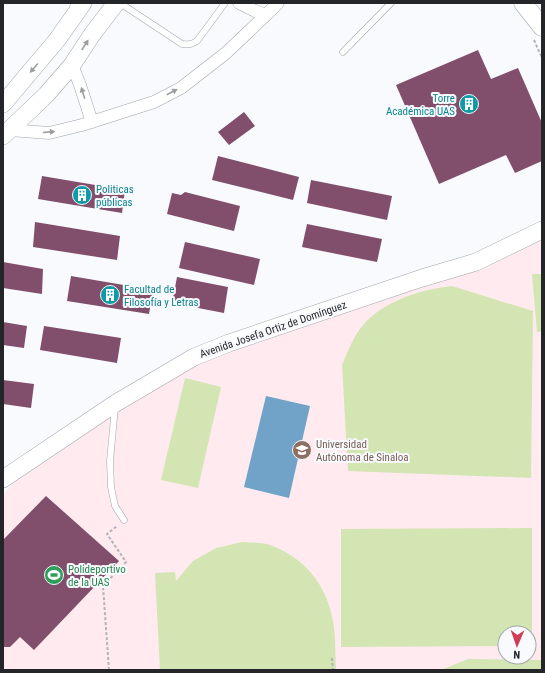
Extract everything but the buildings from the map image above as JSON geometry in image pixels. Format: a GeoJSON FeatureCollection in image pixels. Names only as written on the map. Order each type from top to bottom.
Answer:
{"type":"FeatureCollection","features":[{"type":"Feature","properties":{"kind":"main road"},"geometry":{"type":"LineString","coordinates":[[523,3],[542,27]]}},
{"type":"Feature","properties":{"kind":"street"},"geometry":{"type":"LineString","coordinates":[[7,133],[46,95],[72,65],[91,36],[116,3]]}},
{"type":"Feature","properties":{"kind":"street"},"geometry":{"type":"LineString","coordinates":[[239,3],[254,12],[266,15]]}},
{"type":"Feature","properties":{"kind":"street"},"geometry":{"type":"LineString","coordinates":[[7,133],[49,133],[92,122],[154,102],[181,88],[226,53],[278,3]]}},
{"type":"Feature","properties":{"kind":"street"},"geometry":{"type":"LineString","coordinates":[[3,104],[58,40],[81,5]]}},
{"type":"Feature","properties":{"kind":"street"},"geometry":{"type":"LineString","coordinates":[[72,65],[92,122]]}},
{"type":"Feature","properties":{"kind":"street","name":"Avenida Josefa Ortiz de Domínguez"},"geometry":{"type":"LineString","coordinates":[[3,479],[116,403],[187,361],[210,350],[422,278],[476,262],[542,230]]}},
{"type":"Feature","properties":{"kind":"lane"},"geometry":{"type":"LineString","coordinates":[[120,3],[182,44],[192,44],[197,40],[225,3]]}},
{"type":"Feature","properties":{"kind":"lane"},"geometry":{"type":"LineString","coordinates":[[343,52],[391,3]]}},
{"type":"Feature","properties":{"kind":"lane"},"geometry":{"type":"LineString","coordinates":[[116,403],[110,461],[111,487],[115,506],[124,520]]}},
{"type":"Feature","properties":{"kind":"path"},"geometry":{"type":"LineString","coordinates":[[109,670],[103,586],[126,562],[107,534],[124,520]]}},
{"type":"Feature","properties":{"kind":"path"},"geometry":{"type":"LineString","coordinates":[[332,658],[333,670]]}},
{"type":"Feature","properties":{"kind":"shaded area","name":"Universidad Autónoma de Sinaloa"},"geometry":{"type":"Polygon","coordinates":[[[542,238],[542,670],[3,670],[3,496],[5,492],[14,483],[166,379],[206,360],[335,314],[497,261],[542,238]]]}},
{"type":"Feature","properties":{"kind":"green space"},"geometry":{"type":"Polygon","coordinates":[[[532,274],[542,274],[542,331],[537,332],[532,274]]]}},
{"type":"Feature","properties":{"kind":"green space"},"geometry":{"type":"Polygon","coordinates":[[[452,286],[533,311],[531,478],[348,471],[342,365],[354,338],[360,328],[372,316],[393,303],[416,293],[452,286]]]}},
{"type":"Feature","properties":{"kind":"green space"},"geometry":{"type":"Polygon","coordinates":[[[185,378],[221,387],[198,488],[161,480],[185,378]]]}},
{"type":"Feature","properties":{"kind":"green space"},"geometry":{"type":"Polygon","coordinates":[[[532,528],[532,625],[497,625],[497,646],[341,647],[341,529],[532,528]]]}},
{"type":"Feature","properties":{"kind":"green space"},"geometry":{"type":"Polygon","coordinates":[[[242,542],[267,544],[282,550],[303,565],[312,574],[319,584],[330,608],[335,633],[336,670],[160,670],[155,573],[175,572],[176,581],[193,561],[216,548],[242,542]]]}},
{"type":"Feature","properties":{"kind":"green space"},"geometry":{"type":"Polygon","coordinates":[[[468,659],[497,659],[497,665],[537,665],[537,660],[542,660],[542,670],[441,670],[468,659]]]}},
{"type":"Feature","properties":{"kind":"water"},"geometry":{"type":"Polygon","coordinates":[[[266,396],[310,406],[289,498],[244,487],[266,396]]]}},
{"type":"Feature","properties":{"kind":"place","name":"Torre Académica UAS"},"geometry":{"type":"Point","coordinates":[469,104]}},
{"type":"Feature","properties":{"kind":"place","name":"Politicas públicas"},"geometry":{"type":"Point","coordinates":[82,195]}},
{"type":"Feature","properties":{"kind":"place","name":"Facultad de Filosofía y Letras"},"geometry":{"type":"Point","coordinates":[110,295]}},
{"type":"Feature","properties":{"kind":"place","name":"Universidad Autónoma de Sinaloa"},"geometry":{"type":"Point","coordinates":[302,450]}},
{"type":"Feature","properties":{"kind":"place","name":"Polideportivo de la UAS"},"geometry":{"type":"Point","coordinates":[54,575]}}]}
